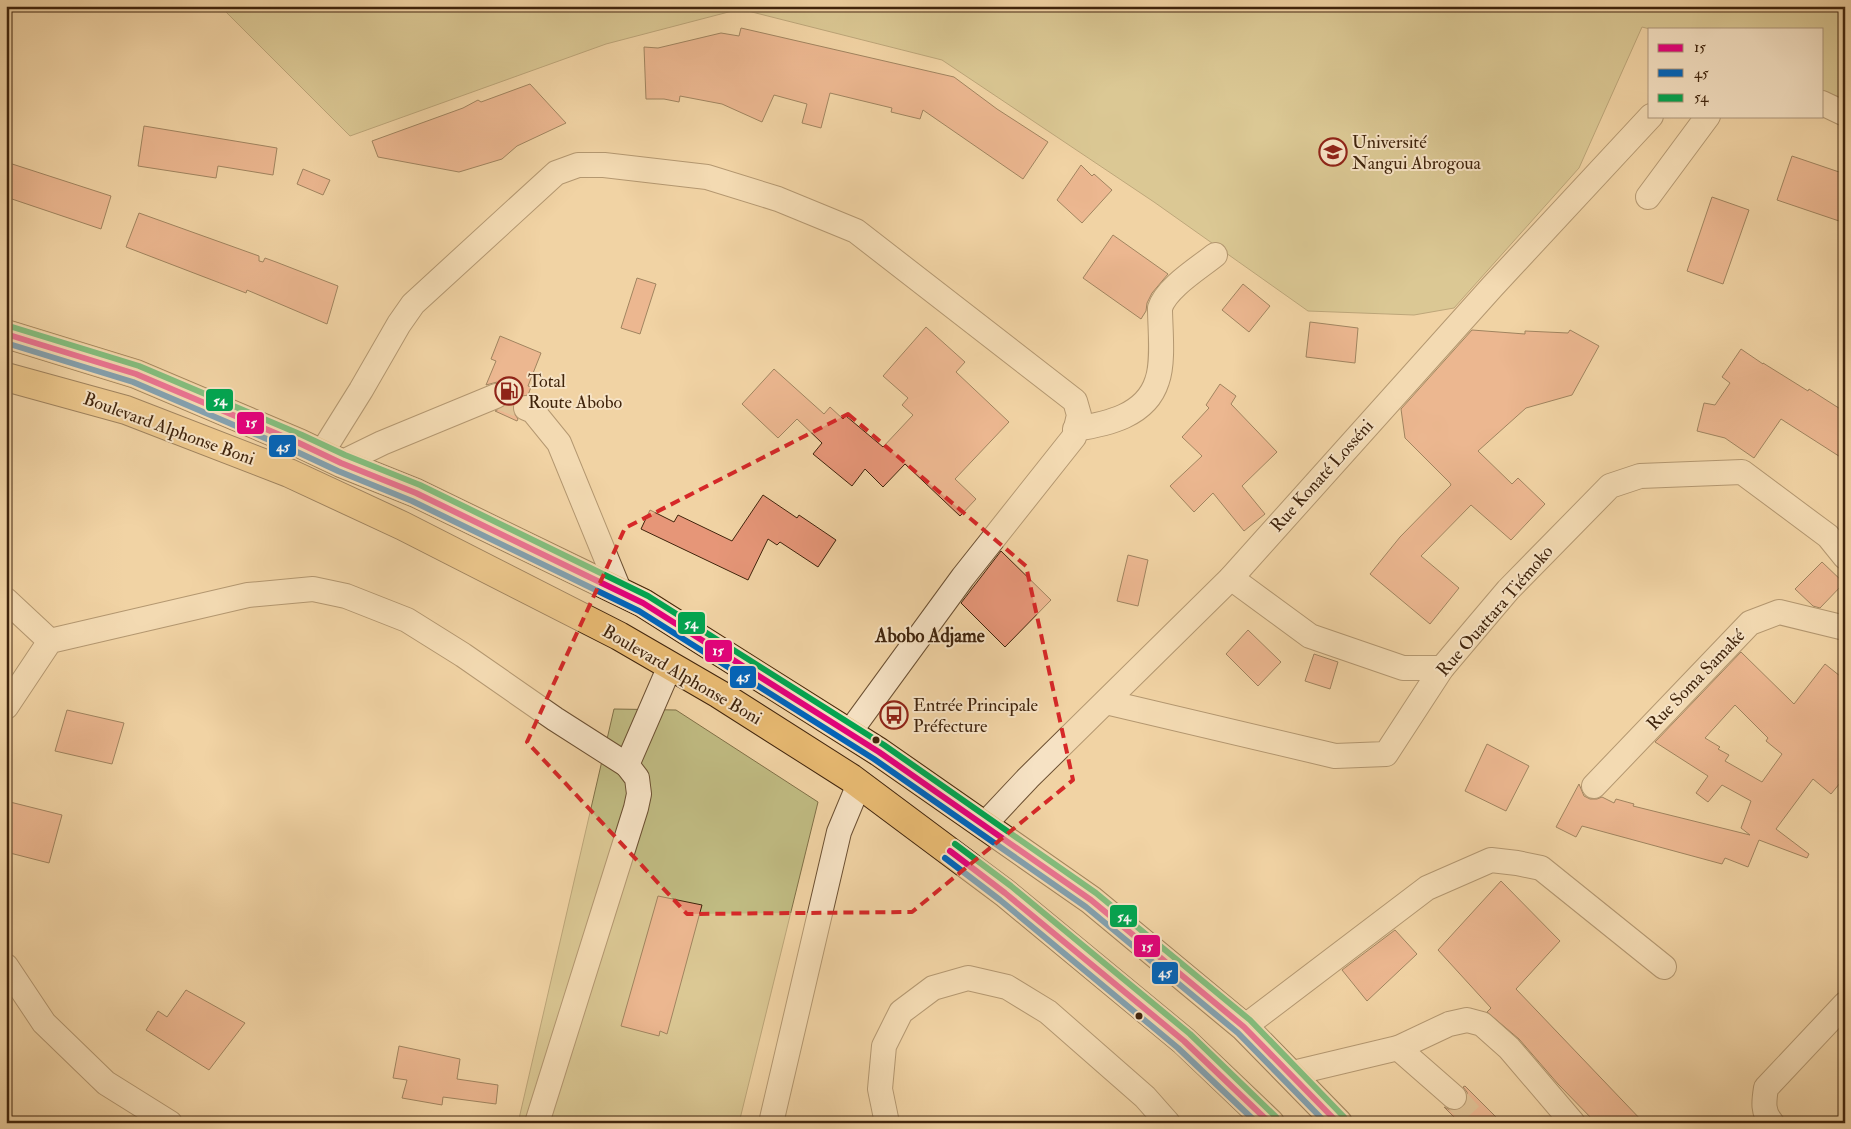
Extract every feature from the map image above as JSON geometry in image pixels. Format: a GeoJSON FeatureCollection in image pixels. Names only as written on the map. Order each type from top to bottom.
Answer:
{"type":"FeatureCollection","features":[{"type":"Feature","properties":{"kind":"main road","name":"Boulevard Alphonse Boni"},"geometry":{"type":"LineString","coordinates":[[6,334],[136,374],[331,459],[416,493],[643,603],[849,733],[1091,900],[1244,1027],[1338,1123]]}},
{"type":"Feature","properties":{"kind":"main road","name":"Boulevard Alphonse Boni"},"geometry":{"type":"LineString","coordinates":[[6,377],[126,410],[289,473],[403,526],[619,636],[719,694],[860,784],[1005,893],[1184,1041],[1270,1123]]}},
{"type":"Feature","properties":{"kind":"street"},"geometry":{"type":"LineString","coordinates":[[1824,104],[1845,114]]}},
{"type":"Feature","properties":{"kind":"street","name":"Rue Konaté Losséni"},"geometry":{"type":"LineString","coordinates":[[984,826],[1028,778],[1231,578],[1492,287],[1649,118]]}},
{"type":"Feature","properties":{"kind":"street"},"geometry":{"type":"LineString","coordinates":[[1648,197],[1707,118]]}},
{"type":"Feature","properties":{"kind":"street"},"geometry":{"type":"LineString","coordinates":[[331,459],[361,390],[399,324],[413,304],[556,173],[578,164],[604,165],[707,177],[778,199],[856,231],[1075,401],[1079,416],[1074,437],[963,577],[849,733]]}},
{"type":"Feature","properties":{"kind":"street"},"geometry":{"type":"LineString","coordinates":[[1075,429],[1104,424],[1132,413],[1148,400],[1158,381],[1161,303],[1174,288],[1216,255]]}},
{"type":"Feature","properties":{"kind":"street"},"geometry":{"type":"LineString","coordinates":[[331,459],[382,443],[496,396]]}},
{"type":"Feature","properties":{"kind":"street"},"geometry":{"type":"LineString","coordinates":[[526,408],[533,411],[559,443],[620,592]]}},
{"type":"Feature","properties":{"kind":"street","name":"Rue Ouattara Tiémoko"},"geometry":{"type":"LineString","coordinates":[[1106,702],[1335,756],[1386,754],[1442,668],[1508,590],[1610,486],[1640,476],[1742,472],[1828,536],[1845,557]]}},
{"type":"Feature","properties":{"kind":"street"},"geometry":{"type":"LineString","coordinates":[[1231,578],[1310,636],[1402,668],[1442,668]]}},
{"type":"Feature","properties":{"kind":"street"},"geometry":{"type":"LineString","coordinates":[[6,706],[50,641],[248,595],[313,589],[346,596],[407,620],[463,655],[555,719],[627,765],[637,778],[639,794],[636,808],[537,1123]]}},
{"type":"Feature","properties":{"kind":"street"},"geometry":{"type":"LineString","coordinates":[[6,600],[50,641]]}},
{"type":"Feature","properties":{"kind":"street","name":"Rue Soma Samaké"},"geometry":{"type":"LineString","coordinates":[[1594,786],[1750,623],[1779,612],[1845,628]]}},
{"type":"Feature","properties":{"kind":"street"},"geometry":{"type":"LineString","coordinates":[[627,765],[670,666]]}},
{"type":"Feature","properties":{"kind":"street"},"geometry":{"type":"LineString","coordinates":[[772,1123],[838,832],[860,784]]}},
{"type":"Feature","properties":{"kind":"street"},"geometry":{"type":"LineString","coordinates":[[1244,1027],[1427,888],[1491,860],[1541,868],[1664,967]]}},
{"type":"Feature","properties":{"kind":"street"},"geometry":{"type":"LineString","coordinates":[[6,966],[44,1022],[106,1083],[170,1123]]}},
{"type":"Feature","properties":{"kind":"street"},"geometry":{"type":"LineString","coordinates":[[887,1123],[880,1089],[884,1046],[901,1012],[933,988],[968,978],[1007,988],[1048,1012],[1145,1097],[1168,1123]]}},
{"type":"Feature","properties":{"kind":"street"},"geometry":{"type":"LineString","coordinates":[[1772,1123],[1767,1118],[1763,1103],[1766,1088],[1845,1004]]}},
{"type":"Feature","properties":{"kind":"street"},"geometry":{"type":"LineString","coordinates":[[1289,1074],[1398,1048],[1449,1024],[1467,1020],[1482,1024],[1510,1048],[1573,1123]]}},
{"type":"Feature","properties":{"kind":"street"},"geometry":{"type":"LineString","coordinates":[[1398,1048],[1454,1096]]}},
{"type":"Feature","properties":{"kind":"highlighted area"},"geometry":{"type":"Polygon","coordinates":[[[848,414],[1026,566],[1073,780],[912,912],[687,914],[527,742],[625,528],[848,414]]]}},
{"type":"Feature","properties":{"kind":"shaded area","name":"Université Nangui Abrogoua"},"geometry":{"type":"Polygon","coordinates":[[[220,6],[1845,6],[1845,99],[1824,92],[1824,28],[1642,27],[1579,168],[1454,308],[1414,315],[1308,311],[1154,202],[942,60],[740,9],[606,44],[350,136],[220,6]]]}},
{"type":"Feature","properties":{"kind":"shaded area"},"geometry":{"type":"Polygon","coordinates":[[[614,709],[676,710],[818,802],[739,1123],[518,1123],[614,709]]]}},
{"type":"Feature","properties":{"kind":"building"},"geometry":{"type":"Polygon","coordinates":[[[741,28],[954,77],[997,109],[1048,142],[1023,179],[923,110],[920,119],[891,112],[892,108],[830,93],[821,128],[802,123],[807,104],[774,95],[762,122],[722,104],[680,96],[679,102],[664,99],[646,99],[644,47],[658,48],[721,33],[739,36],[741,28]]]}},
{"type":"Feature","properties":{"kind":"building"},"geometry":{"type":"Polygon","coordinates":[[[530,84],[566,123],[517,146],[502,159],[459,172],[378,157],[372,141],[463,108],[478,100],[481,102],[530,84]]]}},
{"type":"Feature","properties":{"kind":"building"},"geometry":{"type":"Polygon","coordinates":[[[144,126],[277,148],[273,175],[218,166],[216,178],[138,166],[144,126]]]}},
{"type":"Feature","properties":{"kind":"building"},"geometry":{"type":"Polygon","coordinates":[[[1792,156],[1845,174],[1845,223],[1777,200],[1792,156]]]}},
{"type":"Feature","properties":{"kind":"building"},"geometry":{"type":"Polygon","coordinates":[[[6,162],[111,196],[101,229],[6,197],[6,162]]]}},
{"type":"Feature","properties":{"kind":"building"},"geometry":{"type":"Polygon","coordinates":[[[1081,165],[1092,176],[1094,174],[1112,190],[1082,223],[1057,200],[1081,165]]]}},
{"type":"Feature","properties":{"kind":"building"},"geometry":{"type":"Polygon","coordinates":[[[303,169],[330,180],[323,195],[297,184],[303,169]]]}},
{"type":"Feature","properties":{"kind":"building"},"geometry":{"type":"Polygon","coordinates":[[[1712,197],[1749,210],[1723,284],[1687,271],[1712,197]]]}},
{"type":"Feature","properties":{"kind":"building"},"geometry":{"type":"Polygon","coordinates":[[[139,213],[259,256],[259,261],[263,262],[265,258],[338,286],[327,324],[247,290],[246,293],[126,247],[139,213]]]}},
{"type":"Feature","properties":{"kind":"building"},"geometry":{"type":"Polygon","coordinates":[[[1113,235],[1168,274],[1152,293],[1141,319],[1083,278],[1113,235]]]}},
{"type":"Feature","properties":{"kind":"building"},"geometry":{"type":"Polygon","coordinates":[[[637,278],[656,284],[640,334],[621,328],[637,278]]]}},
{"type":"Feature","properties":{"kind":"building"},"geometry":{"type":"Polygon","coordinates":[[[1243,284],[1270,306],[1249,332],[1222,310],[1243,284]]]}},
{"type":"Feature","properties":{"kind":"building"},"geometry":{"type":"Polygon","coordinates":[[[1310,322],[1358,328],[1355,363],[1306,357],[1310,322]]]}},
{"type":"Feature","properties":{"kind":"building"},"geometry":{"type":"Polygon","coordinates":[[[926,327],[965,362],[956,372],[1009,422],[955,479],[976,499],[960,516],[905,464],[883,487],[865,469],[852,486],[813,454],[822,443],[797,419],[778,438],[742,404],[774,369],[824,414],[830,407],[843,419],[846,416],[883,447],[913,415],[902,405],[908,398],[883,376],[926,327]]]}},
{"type":"Feature","properties":{"kind":"building"},"geometry":{"type":"Polygon","coordinates":[[[1472,330],[1525,334],[1525,331],[1568,333],[1570,330],[1599,346],[1572,395],[1526,408],[1478,451],[1512,484],[1518,478],[1545,504],[1511,540],[1471,505],[1421,556],[1459,588],[1430,624],[1370,574],[1400,537],[1451,485],[1405,438],[1401,409],[1472,330]]]}},
{"type":"Feature","properties":{"kind":"building"},"geometry":{"type":"Polygon","coordinates":[[[500,336],[541,353],[528,386],[531,387],[528,395],[518,397],[513,403],[512,410],[518,419],[517,421],[495,411],[507,405],[510,398],[509,391],[505,385],[497,382],[486,385],[496,361],[491,359],[500,336]]]}},
{"type":"Feature","properties":{"kind":"building"},"geometry":{"type":"Polygon","coordinates":[[[1741,349],[1845,412],[1845,460],[1781,419],[1754,458],[1725,438],[1697,431],[1704,403],[1715,405],[1730,383],[1722,377],[1741,349]]]}},
{"type":"Feature","properties":{"kind":"building"},"geometry":{"type":"Polygon","coordinates":[[[1220,384],[1236,396],[1231,404],[1277,452],[1242,486],[1265,514],[1244,531],[1213,493],[1194,512],[1170,486],[1202,456],[1182,437],[1209,408],[1206,405],[1220,384]]]}},
{"type":"Feature","properties":{"kind":"building"},"geometry":{"type":"Polygon","coordinates":[[[763,495],[797,518],[799,515],[836,540],[818,567],[780,542],[777,545],[768,539],[748,580],[641,529],[650,510],[674,522],[678,515],[732,541],[763,495]]]}},
{"type":"Feature","properties":{"kind":"building"},"geometry":{"type":"Polygon","coordinates":[[[1001,551],[1051,600],[1005,647],[961,603],[1001,551]]]}},
{"type":"Feature","properties":{"kind":"building"},"geometry":{"type":"Polygon","coordinates":[[[1128,555],[1148,560],[1138,606],[1117,601],[1128,555]]]}},
{"type":"Feature","properties":{"kind":"building"},"geometry":{"type":"Polygon","coordinates":[[[1822,562],[1844,583],[1820,608],[1813,606],[1795,589],[1822,562]]]}},
{"type":"Feature","properties":{"kind":"building"},"geometry":{"type":"Polygon","coordinates":[[[1248,630],[1281,662],[1258,686],[1226,654],[1248,630]]]}},
{"type":"Feature","properties":{"kind":"building"},"geometry":{"type":"Polygon","coordinates":[[[1741,652],[1794,704],[1825,664],[1845,680],[1845,777],[1831,794],[1813,779],[1776,829],[1809,854],[1807,858],[1759,840],[1748,867],[1725,858],[1722,864],[1582,826],[1576,837],[1556,827],[1579,784],[1584,796],[1590,799],[1602,797],[1614,803],[1616,799],[1634,804],[1633,806],[1750,835],[1741,828],[1751,801],[1722,785],[1708,802],[1696,793],[1708,776],[1655,742],[1741,652]],[[1735,705],[1705,738],[1729,755],[1725,761],[1762,782],[1782,754],[1766,741],[1768,738],[1735,705]]]}},
{"type":"Feature","properties":{"kind":"building"},"geometry":{"type":"Polygon","coordinates":[[[1314,654],[1338,662],[1330,689],[1305,681],[1314,654]]]}},
{"type":"Feature","properties":{"kind":"building"},"geometry":{"type":"Polygon","coordinates":[[[67,710],[124,723],[112,764],[55,751],[67,710]]]}},
{"type":"Feature","properties":{"kind":"building"},"geometry":{"type":"Polygon","coordinates":[[[1487,744],[1529,766],[1506,811],[1465,791],[1487,744]]]}},
{"type":"Feature","properties":{"kind":"building"},"geometry":{"type":"Polygon","coordinates":[[[6,801],[62,815],[49,863],[6,852],[6,801]]]}},
{"type":"Feature","properties":{"kind":"building"},"geometry":{"type":"Polygon","coordinates":[[[1501,881],[1560,941],[1516,989],[1644,1123],[1596,1123],[1558,1084],[1519,1039],[1487,1012],[1491,1008],[1438,950],[1501,881]]]}},
{"type":"Feature","properties":{"kind":"building"},"geometry":{"type":"Polygon","coordinates":[[[658,896],[702,905],[667,1034],[660,1031],[659,1036],[621,1026],[658,896]]]}},
{"type":"Feature","properties":{"kind":"building"},"geometry":{"type":"Polygon","coordinates":[[[1395,930],[1417,954],[1367,1001],[1342,970],[1395,930]]]}},
{"type":"Feature","properties":{"kind":"building"},"geometry":{"type":"Polygon","coordinates":[[[186,990],[245,1023],[209,1070],[146,1030],[158,1011],[167,1017],[186,990]]]}},
{"type":"Feature","properties":{"kind":"building"},"geometry":{"type":"Polygon","coordinates":[[[399,1046],[460,1059],[457,1079],[498,1085],[496,1104],[443,1097],[442,1105],[402,1098],[407,1080],[393,1078],[399,1046]]]}},
{"type":"Feature","properties":{"kind":"building"},"geometry":{"type":"Polygon","coordinates":[[[1465,1086],[1502,1123],[1460,1123],[1444,1107],[1452,1111],[1459,1110],[1464,1106],[1468,1099],[1467,1092],[1463,1087],[1465,1086]]]}},
{"type":"Feature","properties":{"kind":"tunnel"},"geometry":{"type":"LineString","coordinates":[[496,396],[526,408]]}},
{"type":"Feature","properties":{"kind":"tunnel"},"geometry":{"type":"LineString","coordinates":[[1454,1097],[1478,1123]]}},
{"type":"Feature","properties":{"kind":"transit line","name":"54"},"geometry":{"type":"LineString","coordinates":[[9,326],[139,366],[345,455],[420,485],[648,596],[884,745],[1096,893],[1250,1020],[1344,1117]]}},
{"type":"Feature","properties":{"kind":"transit line","name":"15"},"geometry":{"type":"LineString","coordinates":[[6,334],[136,374],[299,443],[341,463],[416,493],[643,603],[879,752],[1091,900],[1244,1027],[1338,1123]]}},
{"type":"Feature","properties":{"kind":"transit line","name":"45"},"geometry":{"type":"LineString","coordinates":[[6,343],[133,382],[412,501],[639,611],[874,759],[1086,907],[1238,1033],[1326,1123]]}},
{"type":"Feature","properties":{"kind":"transit line","name":"54"},"geometry":{"type":"LineString","coordinates":[[955,844],[1011,886],[1190,1034],[1276,1117]]}},
{"type":"Feature","properties":{"kind":"transit line","name":"15"},"geometry":{"type":"LineString","coordinates":[[950,851],[1005,893],[1184,1041],[1270,1123]]}},
{"type":"Feature","properties":{"kind":"transit line","name":"45"},"geometry":{"type":"LineString","coordinates":[[945,858],[1000,900],[1178,1048],[1257,1123]]}},
{"type":"Feature","properties":{"kind":"place","name":"Université Nangui Abrogoua"},"geometry":{"type":"Point","coordinates":[1333,152]}},
{"type":"Feature","properties":{"kind":"place","name":"Total Route Abobo"},"geometry":{"type":"Point","coordinates":[509,391]}},
{"type":"Feature","properties":{"kind":"place","name":"Entrée Principale Préfecture"},"geometry":{"type":"Point","coordinates":[894,715]}},
{"type":"Feature","properties":{"kind":"district","name":"Abobo Adjame"},"geometry":{"type":"Point","coordinates":[930,636]}}]}
